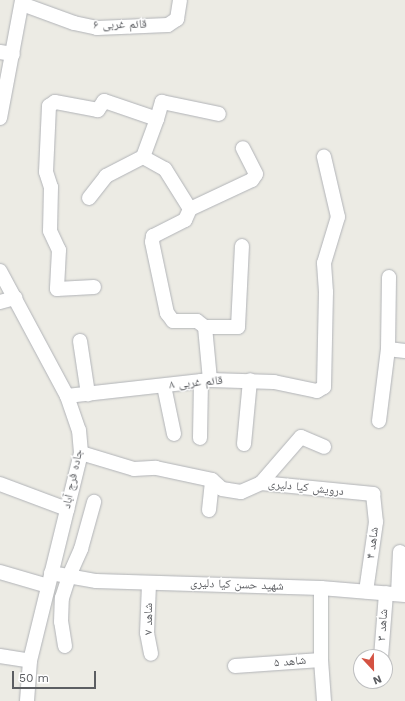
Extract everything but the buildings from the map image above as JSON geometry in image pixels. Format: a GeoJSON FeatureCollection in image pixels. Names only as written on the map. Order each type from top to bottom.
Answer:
{"type":"FeatureCollection","features":[{"type":"Feature","properties":{"kind":"street","name":"قائم غربی ۶"},"geometry":{"type":"LineString","coordinates":[[22,2],[74,24],[97,28],[168,25],[177,19],[180,0]]}},
{"type":"Feature","properties":{"kind":"street"},"geometry":{"type":"LineString","coordinates":[[0,118],[6,53],[22,2]]}},
{"type":"Feature","properties":{"kind":"street"},"geometry":{"type":"LineString","coordinates":[[94,287],[57,289],[59,250],[50,231],[51,187],[46,172],[49,106],[55,102],[98,110],[104,101],[157,119]]}},
{"type":"Feature","properties":{"kind":"street"},"geometry":{"type":"LineString","coordinates":[[89,198],[106,176],[142,157],[162,102],[219,114]]}},
{"type":"Feature","properties":{"kind":"street"},"geometry":{"type":"LineString","coordinates":[[242,246],[238,327],[205,327],[197,321],[173,321],[168,314],[152,242],[153,236],[185,220],[190,209],[252,180],[256,174],[243,148]]}},
{"type":"Feature","properties":{"kind":"street"},"geometry":{"type":"LineString","coordinates":[[142,157],[165,169],[190,209]]}},
{"type":"Feature","properties":{"kind":"street","name":"قائم غربی ۸"},"geometry":{"type":"LineString","coordinates":[[67,396],[206,380],[250,380],[274,382],[317,391],[324,387],[326,292],[324,263],[338,217],[324,157]]}},
{"type":"Feature","properties":{"kind":"street","name":"جاده فرج آباد"},"geometry":{"type":"LineString","coordinates":[[0,271],[67,396],[79,430],[80,452],[30,661],[28,701]]}},
{"type":"Feature","properties":{"kind":"street"},"geometry":{"type":"LineString","coordinates":[[379,421],[388,349],[389,277]]}},
{"type":"Feature","properties":{"kind":"street"},"geometry":{"type":"LineString","coordinates":[[0,302],[15,298]]}},
{"type":"Feature","properties":{"kind":"street"},"geometry":{"type":"LineString","coordinates":[[200,438],[206,380],[205,327]]}},
{"type":"Feature","properties":{"kind":"street"},"geometry":{"type":"LineString","coordinates":[[80,341],[88,394]]}},
{"type":"Feature","properties":{"kind":"street"},"geometry":{"type":"LineString","coordinates":[[388,349],[405,351]]}},
{"type":"Feature","properties":{"kind":"street"},"geometry":{"type":"LineString","coordinates":[[244,444],[250,380]]}},
{"type":"Feature","properties":{"kind":"street"},"geometry":{"type":"LineString","coordinates":[[164,386],[174,434]]}},
{"type":"Feature","properties":{"kind":"street"},"geometry":{"type":"LineString","coordinates":[[260,483],[301,438],[324,447]]}},
{"type":"Feature","properties":{"kind":"street","name":"درویش کیا دلیری"},"geometry":{"type":"LineString","coordinates":[[80,452],[134,469],[156,468],[212,480],[222,489],[241,492],[260,483],[373,494]]}},
{"type":"Feature","properties":{"kind":"street"},"geometry":{"type":"LineString","coordinates":[[209,510],[212,480]]}},
{"type":"Feature","properties":{"kind":"street"},"geometry":{"type":"LineString","coordinates":[[0,484],[67,509]]}},
{"type":"Feature","properties":{"kind":"street","name":"شاهد ۴"},"geometry":{"type":"LineString","coordinates":[[366,591],[376,522],[373,494]]}},
{"type":"Feature","properties":{"kind":"street"},"geometry":{"type":"LineString","coordinates":[[65,646],[61,622],[62,598],[69,576],[82,549],[94,502]]}},
{"type":"Feature","properties":{"kind":"street","name":"شاهد ۳"},"geometry":{"type":"LineString","coordinates":[[383,649],[396,594],[400,552]]}},
{"type":"Feature","properties":{"kind":"street","name":"شهید حسن کیا دلیری"},"geometry":{"type":"LineString","coordinates":[[0,572],[49,580],[69,576],[96,581],[149,584],[200,583],[322,588],[396,594]]}},
{"type":"Feature","properties":{"kind":"street","name":"شاهد ۷"},"geometry":{"type":"LineString","coordinates":[[149,584],[147,633],[151,654]]}},
{"type":"Feature","properties":{"kind":"street","name":"شاهد ۵"},"geometry":{"type":"LineString","coordinates":[[235,666],[321,660],[322,588]]}},
{"type":"Feature","properties":{"kind":"street"},"geometry":{"type":"LineString","coordinates":[[0,656],[30,661]]}},
{"type":"Feature","properties":{"kind":"street"},"geometry":{"type":"LineString","coordinates":[[321,660],[324,701]]}}]}
